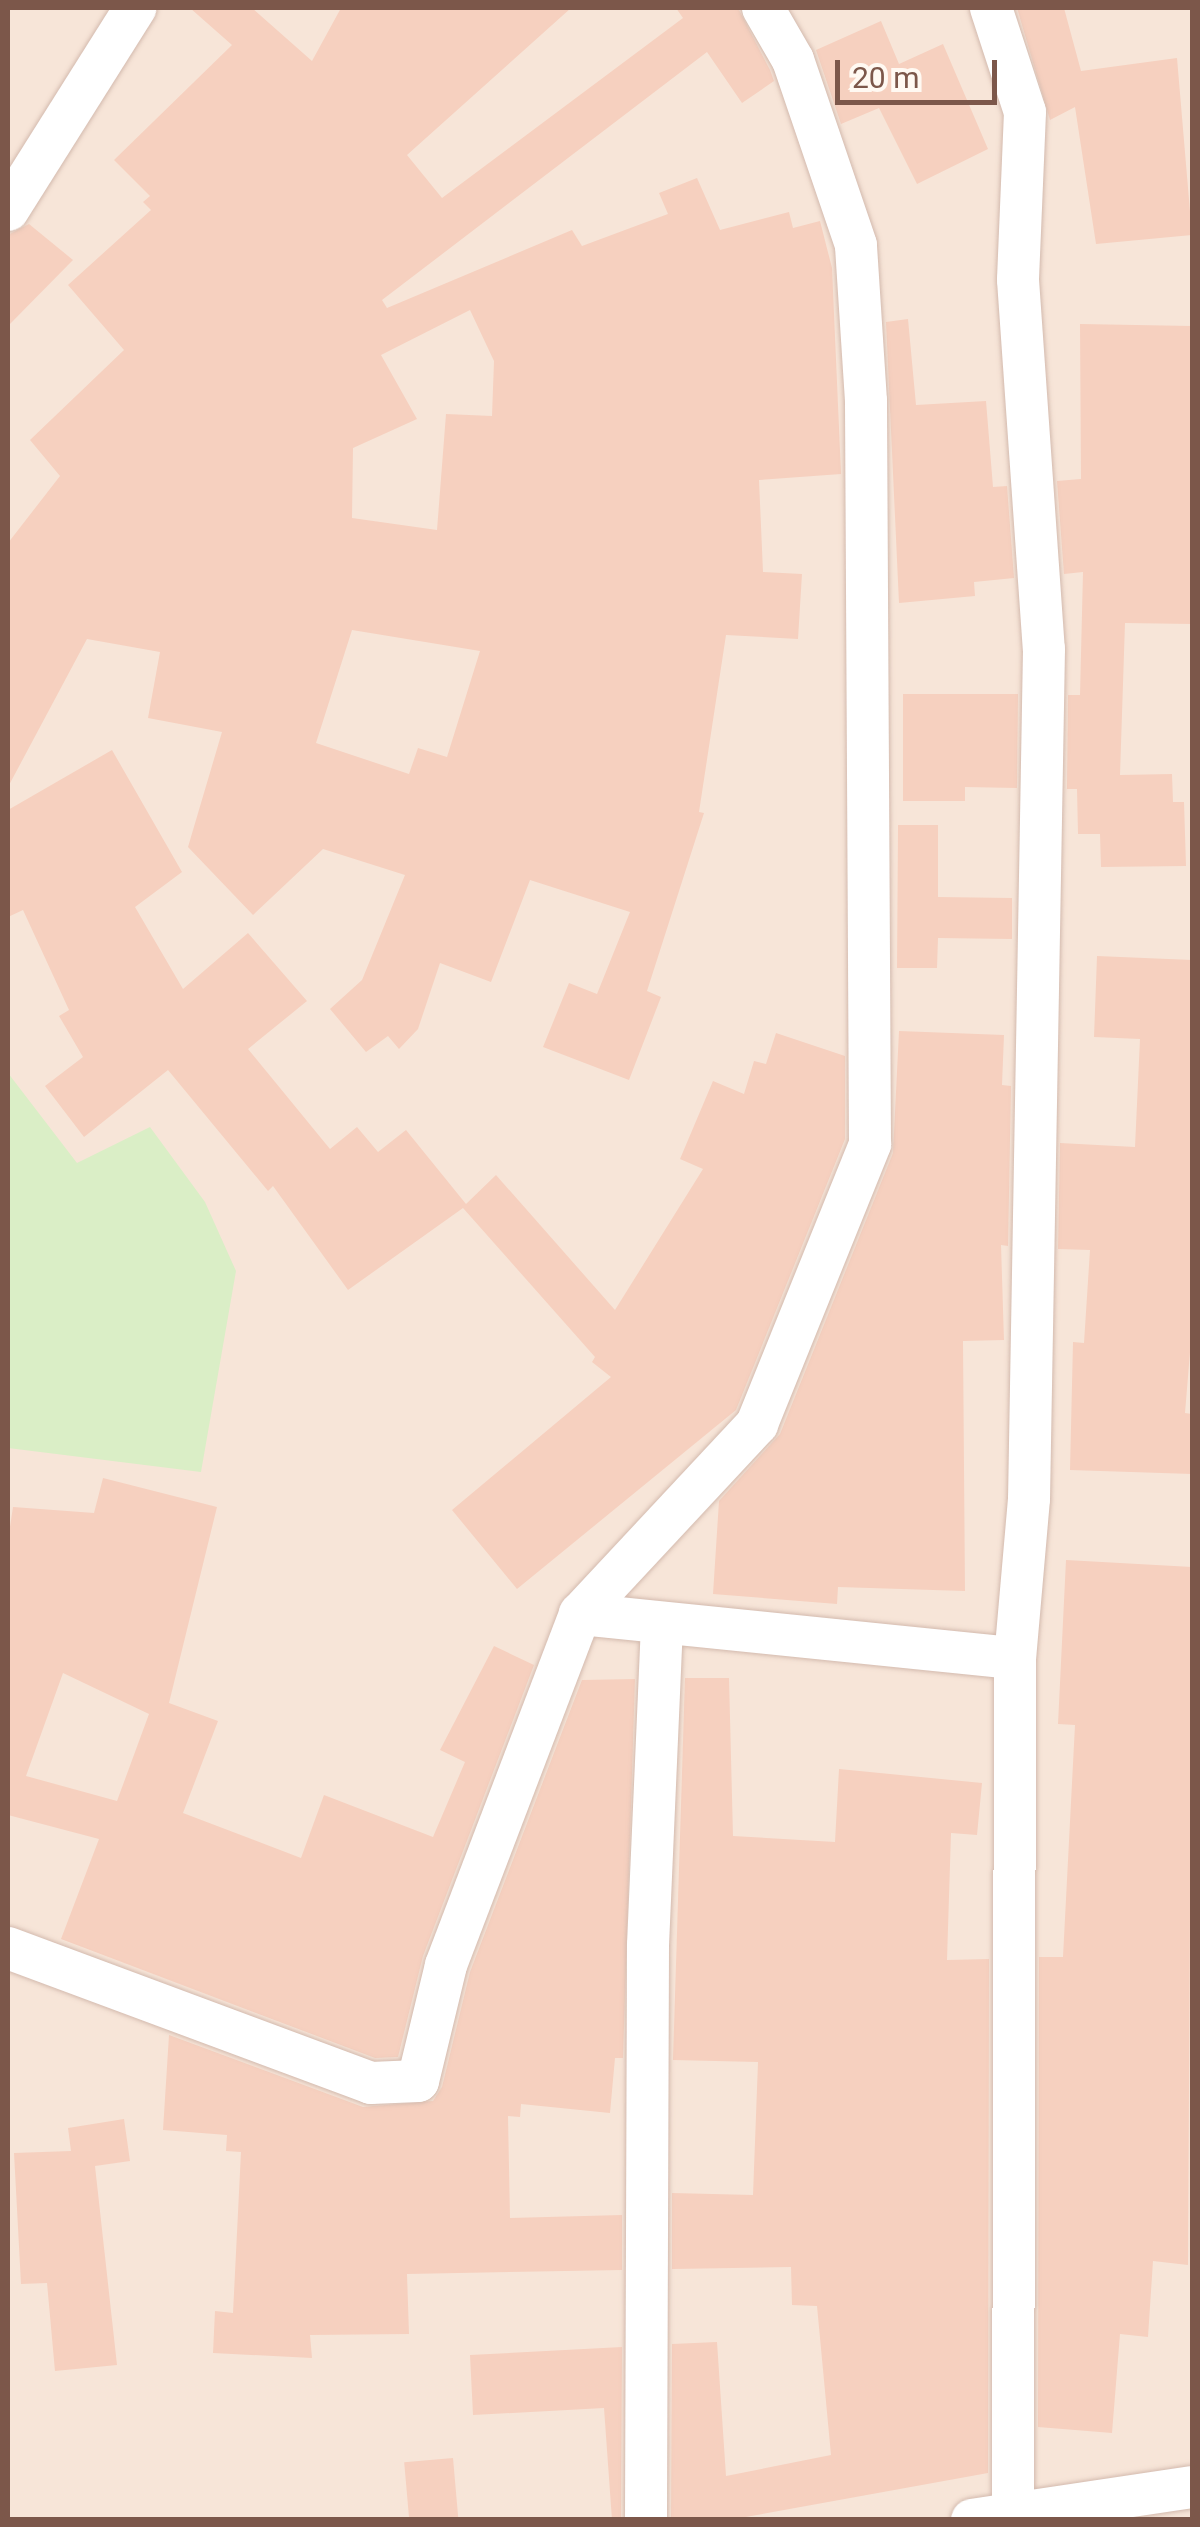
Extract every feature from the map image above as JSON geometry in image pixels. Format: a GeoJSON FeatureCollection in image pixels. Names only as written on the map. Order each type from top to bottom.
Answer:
{"type":"FeatureCollection","features":[{"type":"Feature","properties":{"kind":"street"},"geometry":{"type":"LineString","coordinates":[[8,210],[135,8]]}},
{"type":"Feature","properties":{"kind":"street"},"geometry":{"type":"LineString","coordinates":[[8,1948],[371,2082],[418,2082],[446,1966],[580,1614],[758,1424],[870,1144],[866,402],[856,244],[792,60],[763,8]]}},
{"type":"Feature","properties":{"kind":"street"},"geometry":{"type":"LineString","coordinates":[[991,8],[1025,112],[1018,280],[1044,649],[1029,1500],[1015,1658],[993,2517],[1192,2487]]}},
{"type":"Feature","properties":{"kind":"street"},"geometry":{"type":"LineString","coordinates":[[580,1614],[1015,1658]]}},
{"type":"Feature","properties":{"kind":"street"},"geometry":{"type":"LineString","coordinates":[[646,2520],[648,1945],[662,1622]]}},
{"type":"Feature","properties":{"kind":"shaded area"},"geometry":{"type":"Polygon","coordinates":[[[8,8],[1192,8],[1192,2519],[8,2519],[8,8]]]}},
{"type":"Feature","properties":{"kind":"green space"},"geometry":{"type":"Polygon","coordinates":[[[8,1073],[77,1163],[150,1127],[205,1202],[236,1271],[201,1472],[8,1448],[8,1073]]]}},
{"type":"Feature","properties":{"kind":"building"},"geometry":{"type":"Polygon","coordinates":[[[190,8],[252,8],[312,61],[341,8],[571,8],[407,155],[442,198],[683,18],[676,8],[738,8],[770,70],[774,81],[742,103],[707,52],[382,300],[387,308],[572,230],[582,246],[668,214],[659,193],[697,178],[720,230],[789,212],[793,228],[820,221],[832,268],[841,474],[759,480],[763,572],[802,574],[798,639],[726,635],[699,812],[704,813],[647,991],[661,997],[629,1080],[543,1047],[569,983],[597,994],[630,912],[530,880],[491,982],[440,963],[418,1029],[399,1049],[388,1036],[366,1052],[330,1009],[362,980],[405,875],[323,849],[253,915],[188,847],[222,732],[148,718],[160,652],[87,639],[8,787],[8,543],[60,476],[30,440],[124,350],[68,285],[151,210],[143,202],[150,196],[114,160],[232,45],[190,8]],[[470,310],[381,355],[417,419],[353,448],[352,518],[437,530],[446,414],[492,416],[494,361],[470,310]],[[352,630],[316,743],[409,774],[418,748],[447,757],[480,651],[352,630]]]}},
{"type":"Feature","properties":{"kind":"building"},"geometry":{"type":"Polygon","coordinates":[[[1017,8],[1064,8],[1081,71],[1177,58],[1192,235],[1096,244],[1075,107],[1050,120],[1017,8]]]}},
{"type":"Feature","properties":{"kind":"building"},"geometry":{"type":"Polygon","coordinates":[[[881,21],[899,64],[943,44],[988,149],[917,184],[879,108],[841,124],[816,50],[881,21]]]}},
{"type":"Feature","properties":{"kind":"building"},"geometry":{"type":"Polygon","coordinates":[[[29,224],[73,260],[8,326],[8,235],[29,224]]]}},
{"type":"Feature","properties":{"kind":"building"},"geometry":{"type":"Polygon","coordinates":[[[908,319],[916,405],[986,401],[993,487],[1007,486],[1014,578],[974,582],[975,596],[899,603],[886,322],[908,319]]]}},
{"type":"Feature","properties":{"kind":"building"},"geometry":{"type":"Polygon","coordinates":[[[1080,324],[1192,326],[1192,624],[1125,623],[1120,775],[1172,774],[1173,802],[1184,802],[1186,866],[1101,867],[1100,834],[1078,834],[1077,789],[1067,789],[1068,695],[1080,695],[1083,572],[1064,574],[1057,481],[1081,479],[1080,324]]]}},
{"type":"Feature","properties":{"kind":"building"},"geometry":{"type":"Polygon","coordinates":[[[903,694],[1018,694],[1017,788],[965,787],[965,801],[903,801],[903,694]]]}},
{"type":"Feature","properties":{"kind":"building"},"geometry":{"type":"Polygon","coordinates":[[[112,750],[182,872],[135,907],[183,989],[248,933],[307,1001],[248,1049],[330,1149],[357,1127],[378,1152],[406,1130],[466,1204],[496,1175],[615,1310],[703,1169],[680,1159],[713,1081],[744,1094],[754,1061],[766,1064],[776,1033],[845,1056],[845,1139],[736,1410],[517,1589],[452,1510],[611,1377],[592,1362],[595,1357],[463,1208],[348,1290],[273,1186],[268,1191],[168,1070],[84,1137],[45,1086],[83,1057],[59,1016],[69,1010],[23,910],[8,917],[8,810],[112,750]]]}},
{"type":"Feature","properties":{"kind":"building"},"geometry":{"type":"Polygon","coordinates":[[[898,825],[938,825],[938,897],[1012,898],[1012,939],[938,938],[937,968],[897,968],[898,825]]]}},
{"type":"Feature","properties":{"kind":"building"},"geometry":{"type":"Polygon","coordinates":[[[1097,956],[1192,960],[1192,1328],[1185,1413],[1192,1414],[1192,1474],[1070,1470],[1073,1342],[1084,1343],[1090,1250],[1058,1249],[1060,1143],[1135,1147],[1140,1039],[1094,1037],[1097,956]]]}},
{"type":"Feature","properties":{"kind":"building"},"geometry":{"type":"Polygon","coordinates":[[[899,1031],[1004,1035],[1002,1085],[1011,1086],[1008,1246],[1001,1245],[1004,1340],[963,1341],[965,1591],[838,1587],[837,1604],[713,1594],[719,1501],[780,1434],[893,1153],[899,1031]]]}},
{"type":"Feature","properties":{"kind":"building"},"geometry":{"type":"Polygon","coordinates":[[[103,1478],[217,1507],[169,1703],[218,1721],[183,1813],[301,1858],[324,1795],[433,1837],[465,1762],[440,1750],[494,1646],[534,1665],[423,1956],[398,2057],[375,2058],[61,1939],[99,1839],[8,1815],[8,1540],[13,1507],[94,1513],[103,1478]],[[63,1673],[26,1776],[117,1801],[149,1714],[63,1673]]]}},
{"type":"Feature","properties":{"kind":"building"},"geometry":{"type":"Polygon","coordinates":[[[1066,1560],[1192,1567],[1188,2265],[1153,2261],[1148,2337],[1120,2334],[1112,2433],[1038,2427],[1039,1957],[1063,1957],[1075,1725],[1058,1724],[1066,1560]]]}},
{"type":"Feature","properties":{"kind":"building"},"geometry":{"type":"Polygon","coordinates":[[[685,1678],[729,1678],[733,1836],[835,1842],[839,1769],[982,1783],[977,1835],[951,1833],[947,1960],[989,1959],[988,2473],[729,2520],[671,2520],[672,2344],[717,2342],[726,2476],[831,2455],[817,2306],[792,2305],[791,2267],[672,2269],[672,2193],[753,2195],[758,2062],[673,2060],[685,1678]]]}},
{"type":"Feature","properties":{"kind":"building"},"geometry":{"type":"Polygon","coordinates":[[[635,1679],[623,2058],[615,2058],[610,2113],[521,2104],[520,2117],[508,2116],[510,2218],[622,2215],[622,2270],[407,2274],[409,2334],[310,2335],[312,2358],[213,2353],[215,2311],[233,2313],[241,2152],[226,2151],[227,2135],[163,2130],[169,2035],[363,2107],[433,2101],[442,2087],[470,1972],[582,1680],[635,1679]]]}},
{"type":"Feature","properties":{"kind":"building"},"geometry":{"type":"Polygon","coordinates":[[[124,2119],[130,2161],[95,2166],[117,2365],[55,2371],[47,2283],[21,2284],[14,2153],[71,2151],[68,2128],[124,2119]]]}},
{"type":"Feature","properties":{"kind":"building"},"geometry":{"type":"Polygon","coordinates":[[[622,2347],[621,2520],[612,2520],[604,2408],[473,2415],[470,2355],[622,2347]]]}},
{"type":"Feature","properties":{"kind":"building"},"geometry":{"type":"Polygon","coordinates":[[[453,2458],[458,2520],[409,2520],[404,2462],[453,2458]]]}}]}
